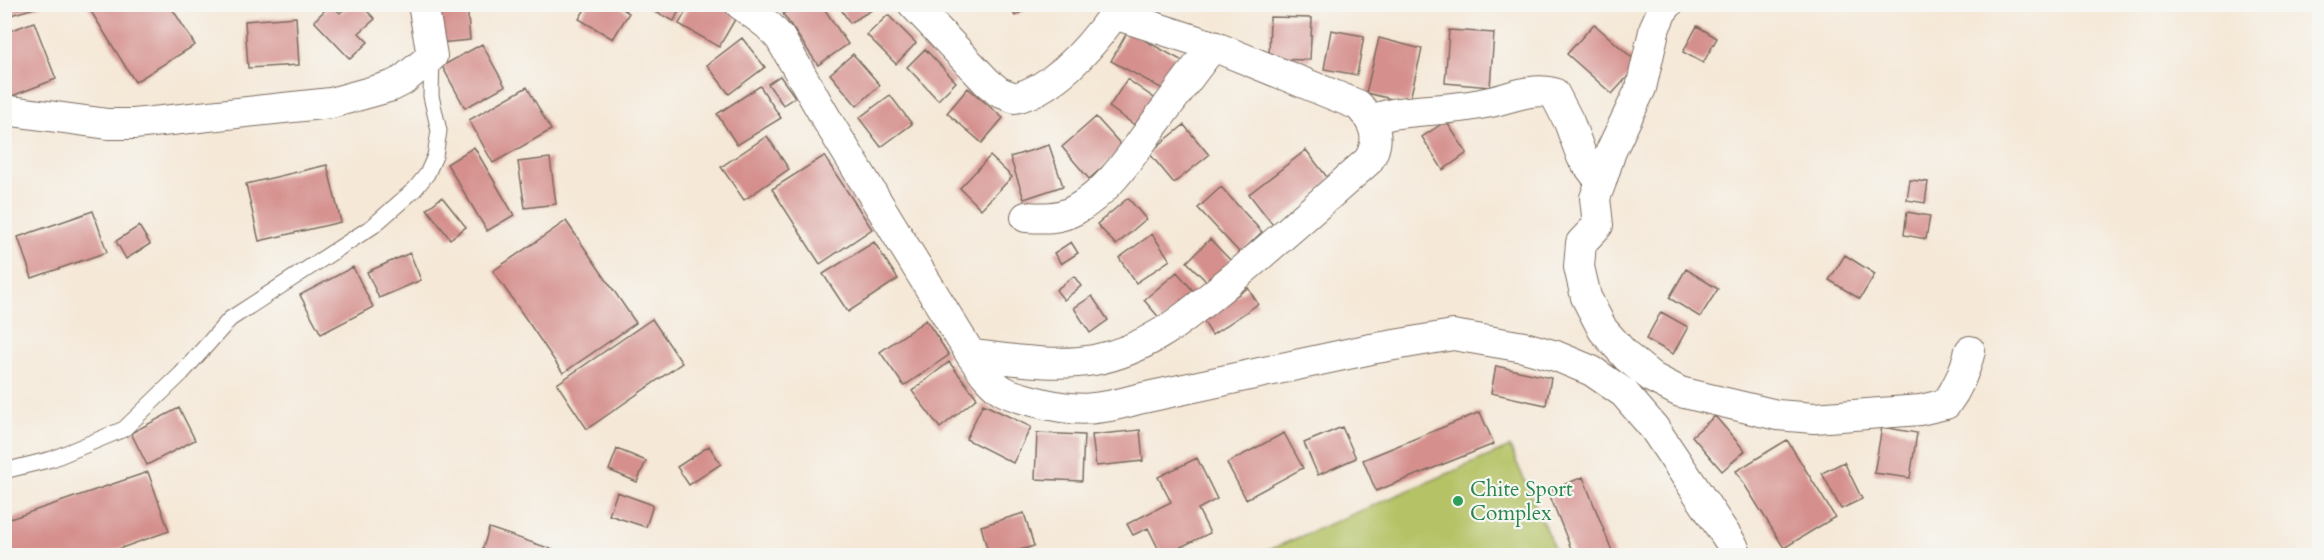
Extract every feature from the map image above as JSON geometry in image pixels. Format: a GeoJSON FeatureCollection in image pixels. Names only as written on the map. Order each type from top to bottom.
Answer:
{"type":"FeatureCollection","features":[{"type":"Feature","properties":{"kind":"street"},"geometry":{"type":"LineString","coordinates":[[4,110],[108,124],[134,124],[331,103],[392,86],[402,81],[432,56],[423,4]]}},
{"type":"Feature","properties":{"kind":"street"},"geometry":{"type":"LineString","coordinates":[[740,4],[768,25],[780,38],[826,120],[971,355],[986,375],[1002,390],[1018,397],[1071,410],[1108,408],[1138,399],[1371,349],[1453,334],[1524,347],[1556,356],[1592,371],[1624,393],[1654,428],[1735,551]]}},
{"type":"Feature","properties":{"kind":"street"},"geometry":{"type":"LineString","coordinates":[[913,4],[987,82],[999,92],[1015,98],[1036,90],[1062,72],[1098,36],[1112,9],[1213,46],[1358,105],[1372,124],[1376,147],[1368,162],[1282,238],[1183,319],[1155,338],[1117,354],[1076,362],[1028,361],[971,355]]}},
{"type":"Feature","properties":{"kind":"street"},"geometry":{"type":"LineString","coordinates":[[1668,4],[1655,27],[1641,88],[1611,151],[1595,198],[1598,225],[1581,243],[1579,267],[1586,297],[1603,330],[1627,357],[1653,378],[1680,392],[1777,415],[1814,418],[1920,410],[1946,404],[1960,381],[1970,351]]}},
{"type":"Feature","properties":{"kind":"street"},"geometry":{"type":"LineString","coordinates":[[1026,217],[1044,219],[1061,216],[1076,210],[1098,193],[1121,169],[1213,46]]}},
{"type":"Feature","properties":{"kind":"street"},"geometry":{"type":"LineString","coordinates":[[1372,124],[1380,117],[1392,114],[1484,104],[1543,90],[1554,93],[1560,102],[1582,157],[1601,182]]}},
{"type":"Feature","properties":{"kind":"lane"},"geometry":{"type":"LineString","coordinates":[[4,471],[52,459],[124,429],[181,374],[230,319],[373,225],[415,189],[427,174],[435,156],[439,131],[431,96],[432,56]]}},
{"type":"Feature","properties":{"kind":"green space","name":"Chite Sport Complex"},"geometry":{"type":"Polygon","coordinates":[[[1510,447],[1557,555],[1257,555],[1510,447]]]}},
{"type":"Feature","properties":{"kind":"building"},"geometry":{"type":"Polygon","coordinates":[[[4,4],[45,4],[45,5],[4,17],[4,4]]]}},
{"type":"Feature","properties":{"kind":"building"},"geometry":{"type":"Polygon","coordinates":[[[331,4],[340,13],[350,5],[361,5],[375,19],[359,33],[368,42],[350,59],[314,21],[331,4]]]}},
{"type":"Feature","properties":{"kind":"building"},"geometry":{"type":"Polygon","coordinates":[[[436,4],[467,4],[470,40],[439,43],[436,4]]]}},
{"type":"Feature","properties":{"kind":"building"},"geometry":{"type":"Polygon","coordinates":[[[588,4],[615,4],[629,13],[613,39],[579,19],[588,4]]]}},
{"type":"Feature","properties":{"kind":"building"},"geometry":{"type":"Polygon","coordinates":[[[646,4],[682,4],[674,21],[645,7],[646,4]]]}},
{"type":"Feature","properties":{"kind":"building"},"geometry":{"type":"Polygon","coordinates":[[[690,4],[716,4],[737,16],[719,47],[679,24],[690,4]]]}},
{"type":"Feature","properties":{"kind":"building"},"geometry":{"type":"Polygon","coordinates":[[[796,4],[821,4],[848,44],[818,65],[783,14],[796,4]]]}},
{"type":"Feature","properties":{"kind":"building"},"geometry":{"type":"Polygon","coordinates":[[[1008,4],[1033,4],[1015,16],[1008,4]]]}},
{"type":"Feature","properties":{"kind":"building"},"geometry":{"type":"Polygon","coordinates":[[[87,5],[170,5],[195,45],[135,82],[87,5]]]}},
{"type":"Feature","properties":{"kind":"building"},"geometry":{"type":"Polygon","coordinates":[[[838,5],[880,5],[850,23],[838,5]]]}},
{"type":"Feature","properties":{"kind":"building"},"geometry":{"type":"Polygon","coordinates":[[[888,15],[916,43],[896,64],[867,35],[888,15]]]}},
{"type":"Feature","properties":{"kind":"building"},"geometry":{"type":"Polygon","coordinates":[[[296,17],[299,65],[248,68],[245,21],[296,17]]]}},
{"type":"Feature","properties":{"kind":"building"},"geometry":{"type":"Polygon","coordinates":[[[1270,17],[1312,18],[1310,60],[1269,59],[1270,17]]]}},
{"type":"Feature","properties":{"kind":"building"},"geometry":{"type":"Polygon","coordinates":[[[34,22],[56,79],[12,96],[4,75],[4,33],[34,22]]]}},
{"type":"Feature","properties":{"kind":"building"},"geometry":{"type":"Polygon","coordinates":[[[1594,24],[1639,64],[1612,94],[1567,54],[1594,24]]]}},
{"type":"Feature","properties":{"kind":"building"},"geometry":{"type":"Polygon","coordinates":[[[1697,26],[1717,38],[1703,63],[1683,52],[1697,26]]]}},
{"type":"Feature","properties":{"kind":"building"},"geometry":{"type":"Polygon","coordinates":[[[1331,30],[1364,36],[1357,75],[1324,69],[1331,30]]]}},
{"type":"Feature","properties":{"kind":"building"},"geometry":{"type":"Polygon","coordinates":[[[1449,30],[1494,33],[1490,87],[1445,83],[1449,30]]]}},
{"type":"Feature","properties":{"kind":"building"},"geometry":{"type":"Polygon","coordinates":[[[1128,31],[1188,64],[1172,94],[1111,61],[1128,31]]]}},
{"type":"Feature","properties":{"kind":"building"},"geometry":{"type":"Polygon","coordinates":[[[742,38],[765,67],[729,94],[707,65],[742,38]]]}},
{"type":"Feature","properties":{"kind":"building"},"geometry":{"type":"Polygon","coordinates":[[[1379,38],[1422,49],[1409,103],[1366,93],[1379,38]]]}},
{"type":"Feature","properties":{"kind":"building"},"geometry":{"type":"Polygon","coordinates":[[[482,44],[505,86],[465,108],[442,66],[482,44]]]}},
{"type":"Feature","properties":{"kind":"building"},"geometry":{"type":"Polygon","coordinates":[[[925,49],[956,82],[938,100],[907,67],[925,49]]]}},
{"type":"Feature","properties":{"kind":"building"},"geometry":{"type":"Polygon","coordinates":[[[853,54],[880,85],[857,106],[830,74],[853,54]]]}},
{"type":"Feature","properties":{"kind":"building"},"geometry":{"type":"Polygon","coordinates":[[[780,76],[795,97],[783,105],[768,84],[780,76]]]}},
{"type":"Feature","properties":{"kind":"building"},"geometry":{"type":"Polygon","coordinates":[[[1127,79],[1157,100],[1139,128],[1109,107],[1127,79]]]}},
{"type":"Feature","properties":{"kind":"building"},"geometry":{"type":"Polygon","coordinates":[[[760,86],[781,118],[737,145],[717,114],[760,86]]]}},
{"type":"Feature","properties":{"kind":"building"},"geometry":{"type":"Polygon","coordinates":[[[527,87],[551,130],[493,163],[469,120],[527,87]]]}},
{"type":"Feature","properties":{"kind":"building"},"geometry":{"type":"Polygon","coordinates":[[[968,88],[1003,118],[982,143],[947,113],[968,88]]]}},
{"type":"Feature","properties":{"kind":"building"},"geometry":{"type":"Polygon","coordinates":[[[890,95],[912,124],[881,147],[859,118],[890,95]]]}},
{"type":"Feature","properties":{"kind":"building"},"geometry":{"type":"Polygon","coordinates":[[[1096,117],[1124,148],[1089,179],[1062,147],[1096,117]]]}},
{"type":"Feature","properties":{"kind":"building"},"geometry":{"type":"Polygon","coordinates":[[[1446,121],[1467,153],[1443,170],[1422,137],[1446,121]]]}},
{"type":"Feature","properties":{"kind":"building"},"geometry":{"type":"Polygon","coordinates":[[[1184,125],[1209,155],[1174,183],[1149,153],[1184,125]]]}},
{"type":"Feature","properties":{"kind":"building"},"geometry":{"type":"Polygon","coordinates":[[[767,136],[789,169],[744,200],[721,167],[767,136]]]}},
{"type":"Feature","properties":{"kind":"building"},"geometry":{"type":"Polygon","coordinates":[[[1049,145],[1063,186],[1024,199],[1010,157],[1049,145]]]}},
{"type":"Feature","properties":{"kind":"building"},"geometry":{"type":"Polygon","coordinates":[[[474,147],[514,215],[487,231],[447,164],[474,147]]]}},
{"type":"Feature","properties":{"kind":"building"},"geometry":{"type":"Polygon","coordinates":[[[1306,150],[1330,181],[1273,225],[1249,194],[1306,150]]]}},
{"type":"Feature","properties":{"kind":"building"},"geometry":{"type":"Polygon","coordinates":[[[824,156],[872,229],[820,264],[772,189],[824,156]]]}},
{"type":"Feature","properties":{"kind":"building"},"geometry":{"type":"Polygon","coordinates":[[[990,156],[1012,177],[981,209],[960,188],[990,156]]]}},
{"type":"Feature","properties":{"kind":"building"},"geometry":{"type":"Polygon","coordinates":[[[550,158],[556,204],[525,208],[518,162],[550,158]]]}},
{"type":"Feature","properties":{"kind":"building"},"geometry":{"type":"Polygon","coordinates":[[[327,165],[341,222],[259,241],[246,184],[327,165]]]}},
{"type":"Feature","properties":{"kind":"building"},"geometry":{"type":"Polygon","coordinates":[[[1910,180],[1928,182],[1925,203],[1907,200],[1910,180]]]}},
{"type":"Feature","properties":{"kind":"building"},"geometry":{"type":"Polygon","coordinates":[[[1221,187],[1262,232],[1240,253],[1198,208],[1221,187]]]}},
{"type":"Feature","properties":{"kind":"building"},"geometry":{"type":"Polygon","coordinates":[[[442,197],[466,227],[450,239],[427,209],[442,197]]]}},
{"type":"Feature","properties":{"kind":"building"},"geometry":{"type":"Polygon","coordinates":[[[1128,198],[1146,219],[1116,245],[1097,224],[1128,198]]]}},
{"type":"Feature","properties":{"kind":"building"},"geometry":{"type":"Polygon","coordinates":[[[93,211],[107,252],[32,278],[18,237],[93,211]]]}},
{"type":"Feature","properties":{"kind":"building"},"geometry":{"type":"Polygon","coordinates":[[[1907,212],[1930,216],[1926,239],[1904,235],[1907,212]]]}},
{"type":"Feature","properties":{"kind":"building"},"geometry":{"type":"Polygon","coordinates":[[[566,221],[636,323],[563,373],[493,271],[566,221]]]}},
{"type":"Feature","properties":{"kind":"building"},"geometry":{"type":"Polygon","coordinates":[[[139,226],[150,244],[126,259],[116,241],[139,226]]]}},
{"type":"Feature","properties":{"kind":"building"},"geometry":{"type":"Polygon","coordinates":[[[1152,234],[1170,260],[1136,283],[1119,258],[1152,234]]]}},
{"type":"Feature","properties":{"kind":"building"},"geometry":{"type":"Polygon","coordinates":[[[1210,239],[1233,263],[1210,285],[1187,262],[1210,239]]]}},
{"type":"Feature","properties":{"kind":"building"},"geometry":{"type":"Polygon","coordinates":[[[874,242],[898,279],[848,312],[823,274],[874,242]]]}},
{"type":"Feature","properties":{"kind":"building"},"geometry":{"type":"Polygon","coordinates":[[[1071,242],[1078,253],[1061,264],[1054,253],[1071,242]]]}},
{"type":"Feature","properties":{"kind":"building"},"geometry":{"type":"Polygon","coordinates":[[[410,253],[421,280],[379,298],[367,272],[410,253]]]}},
{"type":"Feature","properties":{"kind":"building"},"geometry":{"type":"Polygon","coordinates":[[[1845,255],[1875,274],[1860,299],[1829,280],[1845,255]]]}},
{"type":"Feature","properties":{"kind":"building"},"geometry":{"type":"Polygon","coordinates":[[[353,267],[373,307],[321,334],[300,295],[353,267]]]}},
{"type":"Feature","properties":{"kind":"building"},"geometry":{"type":"Polygon","coordinates":[[[1686,269],[1718,289],[1700,317],[1669,298],[1686,269]]]}},
{"type":"Feature","properties":{"kind":"building"},"geometry":{"type":"Polygon","coordinates":[[[1177,272],[1195,293],[1162,321],[1144,300],[1177,272]]]}},
{"type":"Feature","properties":{"kind":"building"},"geometry":{"type":"Polygon","coordinates":[[[1074,276],[1081,286],[1064,300],[1056,290],[1074,276]]]}},
{"type":"Feature","properties":{"kind":"building"},"geometry":{"type":"Polygon","coordinates":[[[1248,288],[1258,304],[1212,335],[1202,319],[1248,288]]]}},
{"type":"Feature","properties":{"kind":"building"},"geometry":{"type":"Polygon","coordinates":[[[1092,296],[1108,320],[1090,333],[1074,308],[1092,296]]]}},
{"type":"Feature","properties":{"kind":"building"},"geometry":{"type":"Polygon","coordinates":[[[1661,312],[1688,327],[1673,354],[1646,339],[1661,312]]]}},
{"type":"Feature","properties":{"kind":"building"},"geometry":{"type":"Polygon","coordinates":[[[652,319],[682,363],[587,429],[557,384],[652,319]]]}},
{"type":"Feature","properties":{"kind":"building"},"geometry":{"type":"Polygon","coordinates":[[[926,320],[949,355],[904,386],[880,352],[926,320]]]}},
{"type":"Feature","properties":{"kind":"building"},"geometry":{"type":"Polygon","coordinates":[[[949,362],[977,398],[940,428],[912,391],[949,362]]]}},
{"type":"Feature","properties":{"kind":"building"},"geometry":{"type":"Polygon","coordinates":[[[1496,366],[1551,378],[1546,405],[1491,393],[1496,366]]]}},
{"type":"Feature","properties":{"kind":"building"},"geometry":{"type":"Polygon","coordinates":[[[983,404],[1031,427],[1013,463],[966,439],[983,404]]]}},
{"type":"Feature","properties":{"kind":"building"},"geometry":{"type":"Polygon","coordinates":[[[179,408],[195,440],[147,465],[131,433],[179,408]]]}},
{"type":"Feature","properties":{"kind":"building"},"geometry":{"type":"Polygon","coordinates":[[[1480,412],[1494,444],[1376,491],[1363,460],[1480,412]]]}},
{"type":"Feature","properties":{"kind":"building"},"geometry":{"type":"Polygon","coordinates":[[[1715,416],[1745,451],[1722,471],[1692,436],[1715,416]]]}},
{"type":"Feature","properties":{"kind":"building"},"geometry":{"type":"Polygon","coordinates":[[[1342,427],[1356,458],[1318,475],[1304,443],[1342,427]]]}},
{"type":"Feature","properties":{"kind":"building"},"geometry":{"type":"Polygon","coordinates":[[[1882,427],[1917,433],[1910,478],[1874,473],[1882,427]]]}},
{"type":"Feature","properties":{"kind":"building"},"geometry":{"type":"Polygon","coordinates":[[[1140,430],[1143,461],[1096,466],[1092,435],[1140,430]]]}},
{"type":"Feature","properties":{"kind":"building"},"geometry":{"type":"Polygon","coordinates":[[[1037,433],[1084,435],[1082,481],[1035,479],[1037,433]]]}},
{"type":"Feature","properties":{"kind":"building"},"geometry":{"type":"Polygon","coordinates":[[[1284,433],[1303,468],[1246,499],[1227,463],[1284,433]]]}},
{"type":"Feature","properties":{"kind":"building"},"geometry":{"type":"Polygon","coordinates":[[[1787,440],[1835,517],[1784,548],[1736,471],[1787,440]]]}},
{"type":"Feature","properties":{"kind":"building"},"geometry":{"type":"Polygon","coordinates":[[[709,446],[721,464],[689,485],[677,467],[709,446]]]}},
{"type":"Feature","properties":{"kind":"building"},"geometry":{"type":"Polygon","coordinates":[[[617,449],[646,461],[637,482],[609,470],[617,449]]]}},
{"type":"Feature","properties":{"kind":"building"},"geometry":{"type":"Polygon","coordinates":[[[1197,458],[1217,499],[1198,509],[1210,533],[1162,556],[1148,528],[1133,535],[1127,524],[1171,502],[1158,477],[1197,458]]]}},
{"type":"Feature","properties":{"kind":"building"},"geometry":{"type":"Polygon","coordinates":[[[1844,462],[1862,499],[1841,509],[1822,473],[1844,462]]]}},
{"type":"Feature","properties":{"kind":"building"},"geometry":{"type":"Polygon","coordinates":[[[148,472],[169,531],[99,556],[4,556],[4,521],[148,472]]]}},
{"type":"Feature","properties":{"kind":"building"},"geometry":{"type":"Polygon","coordinates":[[[1583,477],[1614,556],[1574,556],[1548,491],[1583,477]]]}},
{"type":"Feature","properties":{"kind":"building"},"geometry":{"type":"Polygon","coordinates":[[[617,492],[653,505],[646,527],[609,515],[617,492]]]}},
{"type":"Feature","properties":{"kind":"building"},"geometry":{"type":"Polygon","coordinates":[[[1024,513],[1034,546],[999,556],[989,556],[981,526],[1024,513]]]}},
{"type":"Feature","properties":{"kind":"building"},"geometry":{"type":"Polygon","coordinates":[[[489,528],[569,556],[494,556],[482,551],[489,528]]]}},
{"type":"Feature","properties":{"kind":"place","name":"Chite Sport Complex"},"geometry":{"type":"Point","coordinates":[1458,501]}}]}
